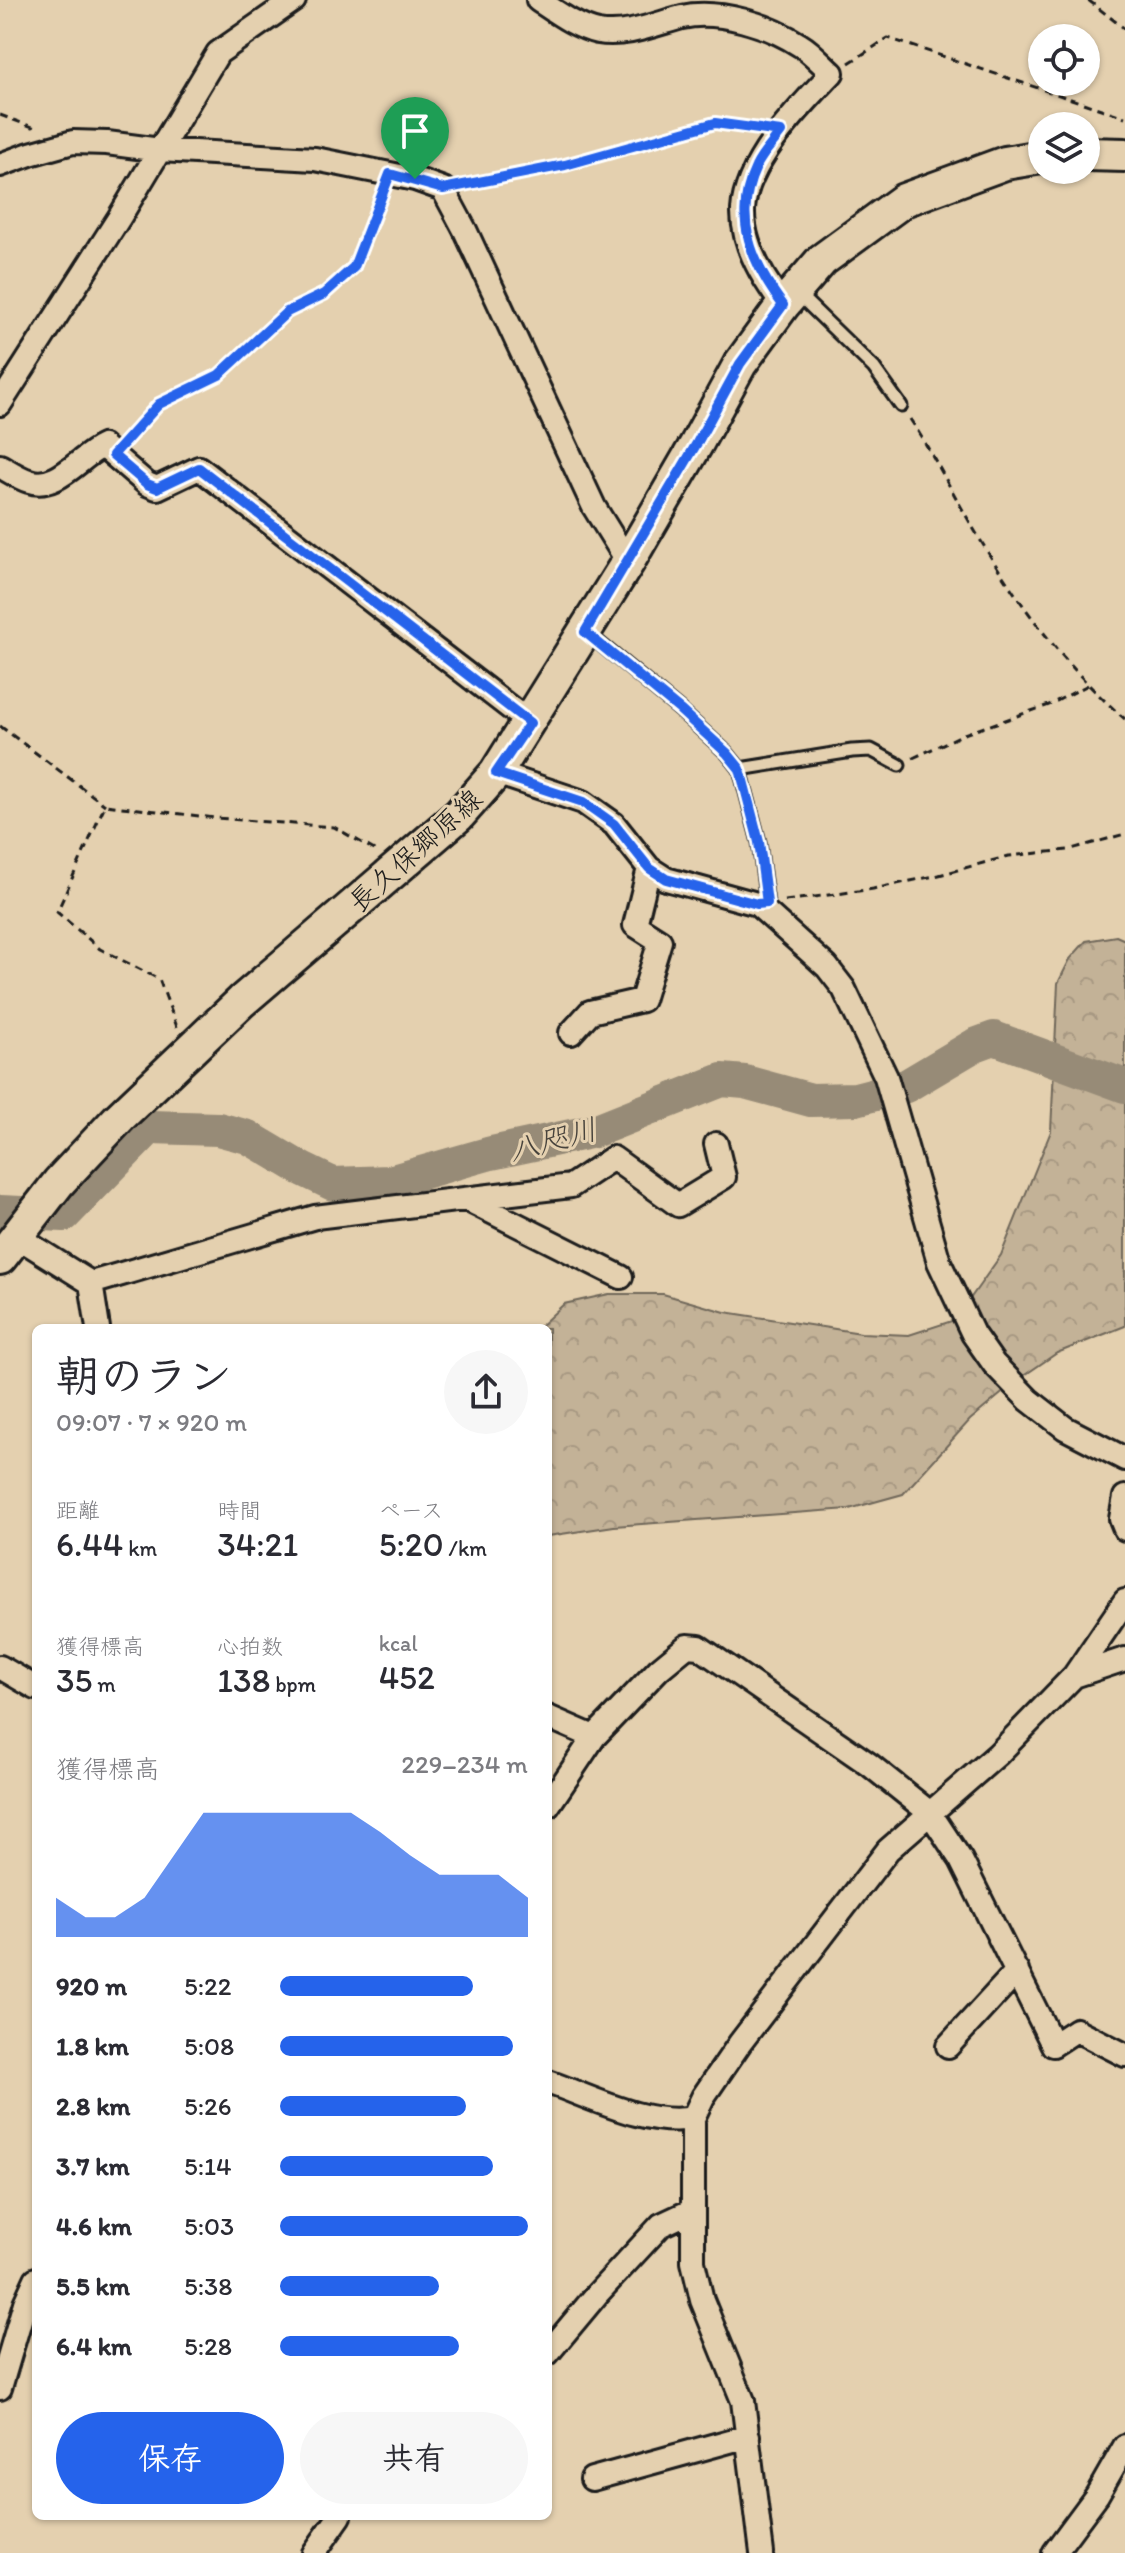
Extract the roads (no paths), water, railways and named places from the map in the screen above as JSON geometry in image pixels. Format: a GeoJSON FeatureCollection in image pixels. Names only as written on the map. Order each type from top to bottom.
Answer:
{"type":"FeatureCollection","features":[{"type":"Feature","properties":{"kind":"main road"},"geometry":{"type":"LineString","coordinates":[[1100,154],[1125,155]]}},
{"type":"Feature","properties":{"kind":"main road","name":"長久保郷原線"},"geometry":{"type":"LineString","coordinates":[[8,1247],[69,1171],[120,1117],[242,1001],[459,815],[496,773],[628,562],[740,364],[822,260],[904,200],[993,167],[1028,160]]}},
{"type":"Feature","properties":{"kind":"street"},"geometry":{"type":"LineString","coordinates":[[0,404],[218,53],[294,0]]}},
{"type":"Feature","properties":{"kind":"street"},"geometry":{"type":"LineString","coordinates":[[538,0],[568,19],[598,32],[627,32],[687,16],[717,15],[769,28],[802,45],[832,73],[794,113],[756,167],[743,210],[750,249],[770,288],[789,298]]}},
{"type":"Feature","properties":{"kind":"street"},"geometry":{"type":"LineString","coordinates":[[0,165],[73,142],[107,143],[160,150],[315,159],[390,174],[443,189],[594,507],[628,562]]}},
{"type":"Feature","properties":{"kind":"street"},"geometry":{"type":"LineString","coordinates":[[0,466],[31,483],[53,481],[93,450],[103,446],[147,484],[157,488],[199,468],[530,723]]}},
{"type":"Feature","properties":{"kind":"street"},"geometry":{"type":"LineString","coordinates":[[496,773],[583,802],[614,824],[649,868],[666,879],[757,904],[827,967],[844,989],[886,1077],[939,1262],[973,1334],[994,1364],[1029,1400],[1065,1428],[1125,1459]]}},
{"type":"Feature","properties":{"kind":"street"},"geometry":{"type":"LineString","coordinates":[[571,1033],[590,1012],[642,1000],[660,941],[635,925],[649,868]]}},
{"type":"Feature","properties":{"kind":"street"},"geometry":{"type":"LineString","coordinates":[[8,1247],[91,1283],[315,1217],[571,1186],[613,1158],[678,1205],[724,1177],[716,1144]]}},
{"type":"Feature","properties":{"kind":"street"},"geometry":{"type":"LineString","coordinates":[[466,1199],[621,1277]]}},
{"type":"Feature","properties":{"kind":"street"},"geometry":{"type":"LineString","coordinates":[[91,1283],[97,1324]]}},
{"type":"Feature","properties":{"kind":"street"},"geometry":{"type":"LineString","coordinates":[[1125,1497],[1121,1519],[1125,1529]]}},
{"type":"Feature","properties":{"kind":"street"},"geometry":{"type":"LineString","coordinates":[[762,2553],[743,2401],[702,2300],[693,2262],[693,2118],[703,2097],[740,2043],[888,1850],[998,1754],[1074,1676],[1125,1601]]}},
{"type":"Feature","properties":{"kind":"street"},"geometry":{"type":"LineString","coordinates":[[552,1800],[594,1737],[659,1669],[687,1646],[699,1647],[870,1765],[930,1813],[961,1860],[1053,2045],[1076,2030],[1125,2055]]}},
{"type":"Feature","properties":{"kind":"street"},"geometry":{"type":"LineString","coordinates":[[1074,1676],[1125,1659]]}},
{"type":"Feature","properties":{"kind":"street"},"geometry":{"type":"LineString","coordinates":[[0,1667],[32,1686]]}},
{"type":"Feature","properties":{"kind":"street"},"geometry":{"type":"LineString","coordinates":[[552,1719],[594,1737]]}},
{"type":"Feature","properties":{"kind":"street"},"geometry":{"type":"LineString","coordinates":[[948,2046],[1017,1971]]}},
{"type":"Feature","properties":{"kind":"street"},"geometry":{"type":"LineString","coordinates":[[552,2083],[655,2120],[693,2118]]}},
{"type":"Feature","properties":{"kind":"street"},"geometry":{"type":"LineString","coordinates":[[552,2348],[661,2225],[693,2210]]}},
{"type":"Feature","properties":{"kind":"street"},"geometry":{"type":"LineString","coordinates":[[0,2388],[32,2288]]}},
{"type":"Feature","properties":{"kind":"street"},"geometry":{"type":"LineString","coordinates":[[592,2479],[748,2436]]}},
{"type":"Feature","properties":{"kind":"street"},"geometry":{"type":"LineString","coordinates":[[1054,2553],[1097,2495],[1125,2446]]}},
{"type":"Feature","properties":{"kind":"street"},"geometry":{"type":"LineString","coordinates":[[314,2553],[337,2520]]}},
{"type":"Feature","properties":{"kind":"lane"},"geometry":{"type":"LineString","coordinates":[[789,298],[874,368],[901,406]]}},
{"type":"Feature","properties":{"kind":"lane"},"geometry":{"type":"LineString","coordinates":[[585,632],[680,710],[740,769],[759,842],[767,903]]}},
{"type":"Feature","properties":{"kind":"lane"},"geometry":{"type":"LineString","coordinates":[[740,769],[871,750],[899,765]]}},
{"type":"Feature","properties":{"kind":"waterway","name":"八咫川"},"geometry":{"type":"LineString","coordinates":[[0,1212],[64,1215],[150,1127],[218,1129],[248,1137],[333,1184],[389,1182],[491,1153],[594,1131],[722,1080],[745,1082],[811,1100],[856,1099],[906,1086],[975,1045],[994,1038],[1125,1086]]}}]}
